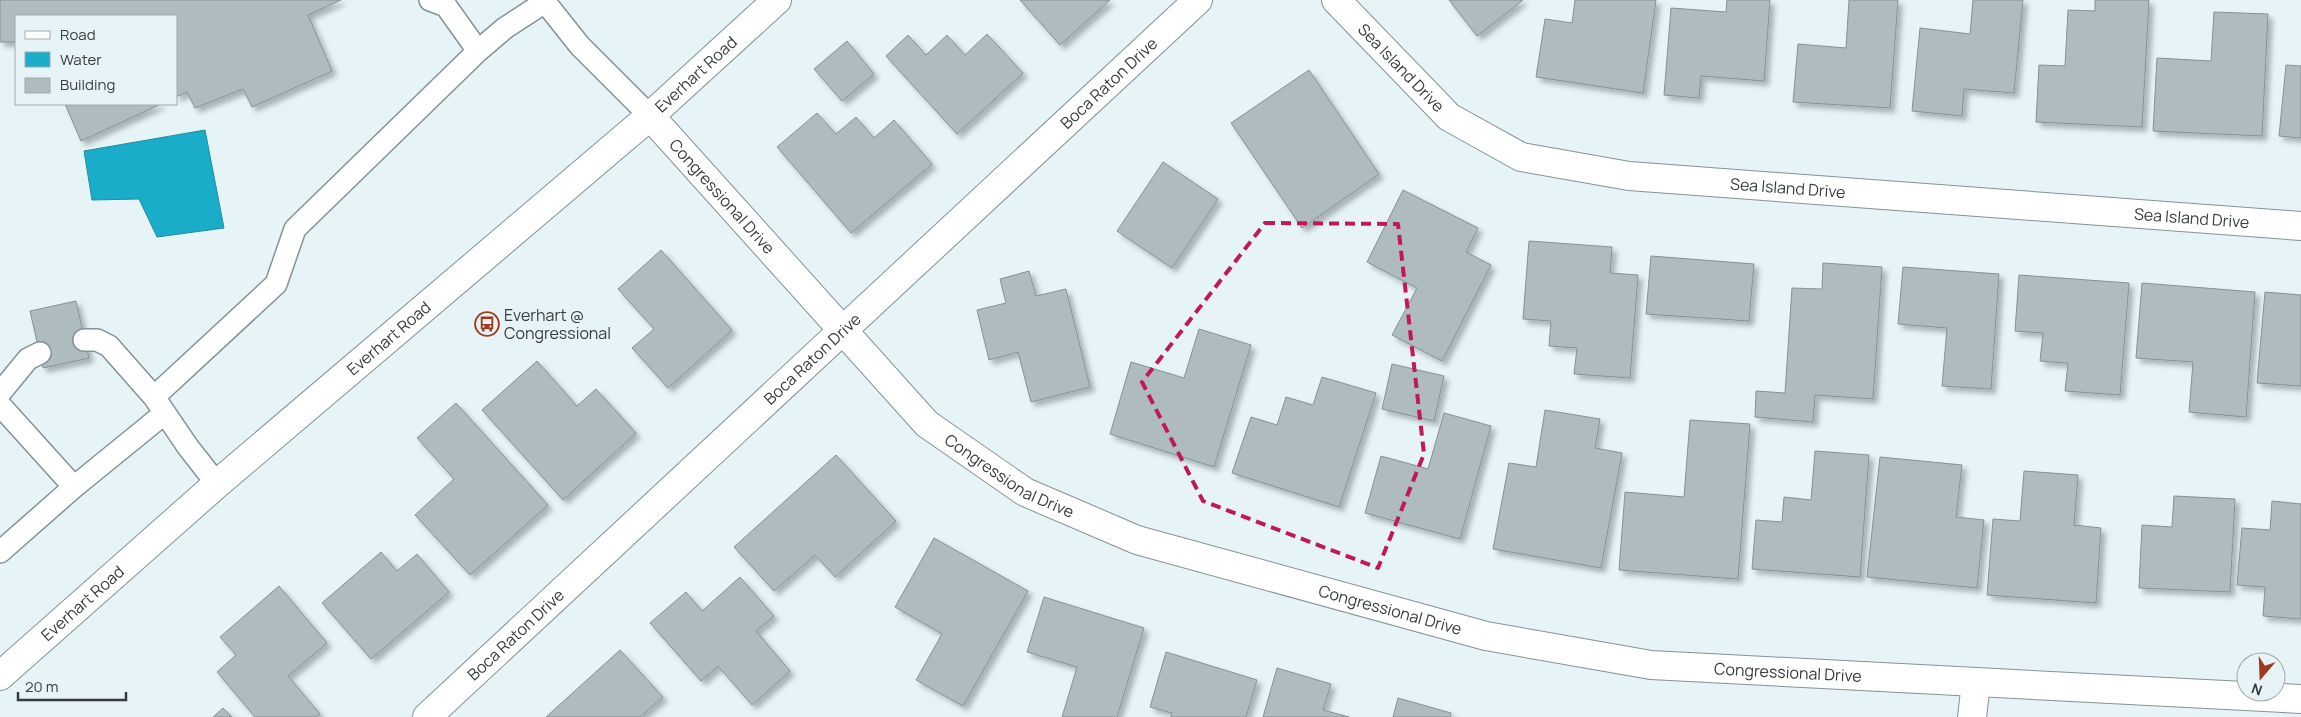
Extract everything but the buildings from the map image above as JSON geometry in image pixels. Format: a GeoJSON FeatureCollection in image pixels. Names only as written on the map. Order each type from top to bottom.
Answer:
{"type":"FeatureCollection","features":[{"type":"Feature","properties":{"kind":"street","name":"Everhart Road"},"geometry":{"type":"LineString","coordinates":[[0,676],[217,484],[650,116],[777,0]]}},
{"type":"Feature","properties":{"kind":"street","name":"Boca Raton Drive"},"geometry":{"type":"LineString","coordinates":[[427,717],[1198,0]]}},
{"type":"Feature","properties":{"kind":"street","name":"Sea Island Drive"},"geometry":{"type":"LineString","coordinates":[[1336,0],[1449,117],[1521,158],[1629,176],[2301,226]]}},
{"type":"Feature","properties":{"kind":"street","name":"Congressional Drive"},"geometry":{"type":"LineString","coordinates":[[650,116],[927,424],[1025,492],[1137,540],[1486,636],[1641,663],[1976,683],[2301,699]]}},
{"type":"Feature","properties":{"kind":"street"},"geometry":{"type":"LineString","coordinates":[[1972,717],[1976,683]]}},
{"type":"Feature","properties":{"kind":"lane"},"geometry":{"type":"LineString","coordinates":[[0,552],[74,487],[159,405],[276,284],[295,229],[478,51],[505,28],[547,1],[580,46],[650,116]]}},
{"type":"Feature","properties":{"kind":"lane"},"geometry":{"type":"LineString","coordinates":[[441,2],[478,51]]}},
{"type":"Feature","properties":{"kind":"lane"},"geometry":{"type":"LineString","coordinates":[[84,340],[97,340],[109,346],[159,405],[217,484]]}},
{"type":"Feature","properties":{"kind":"lane"},"geometry":{"type":"LineString","coordinates":[[0,393],[28,359],[40,353]]}},
{"type":"Feature","properties":{"kind":"lane"},"geometry":{"type":"LineString","coordinates":[[0,406],[74,487]]}},
{"type":"Feature","properties":{"kind":"highlighted area"},"geometry":{"type":"Polygon","coordinates":[[[1265,223],[1398,224],[1424,454],[1378,568],[1203,501],[1142,382],[1265,223]]]}},
{"type":"Feature","properties":{"kind":"water"},"geometry":{"type":"Polygon","coordinates":[[[205,130],[224,228],[157,237],[139,199],[92,200],[84,151],[205,130]]]}},
{"type":"Feature","properties":{"kind":"place","name":"Everhart @ Congressional"},"geometry":{"type":"Point","coordinates":[487,324]}}]}
